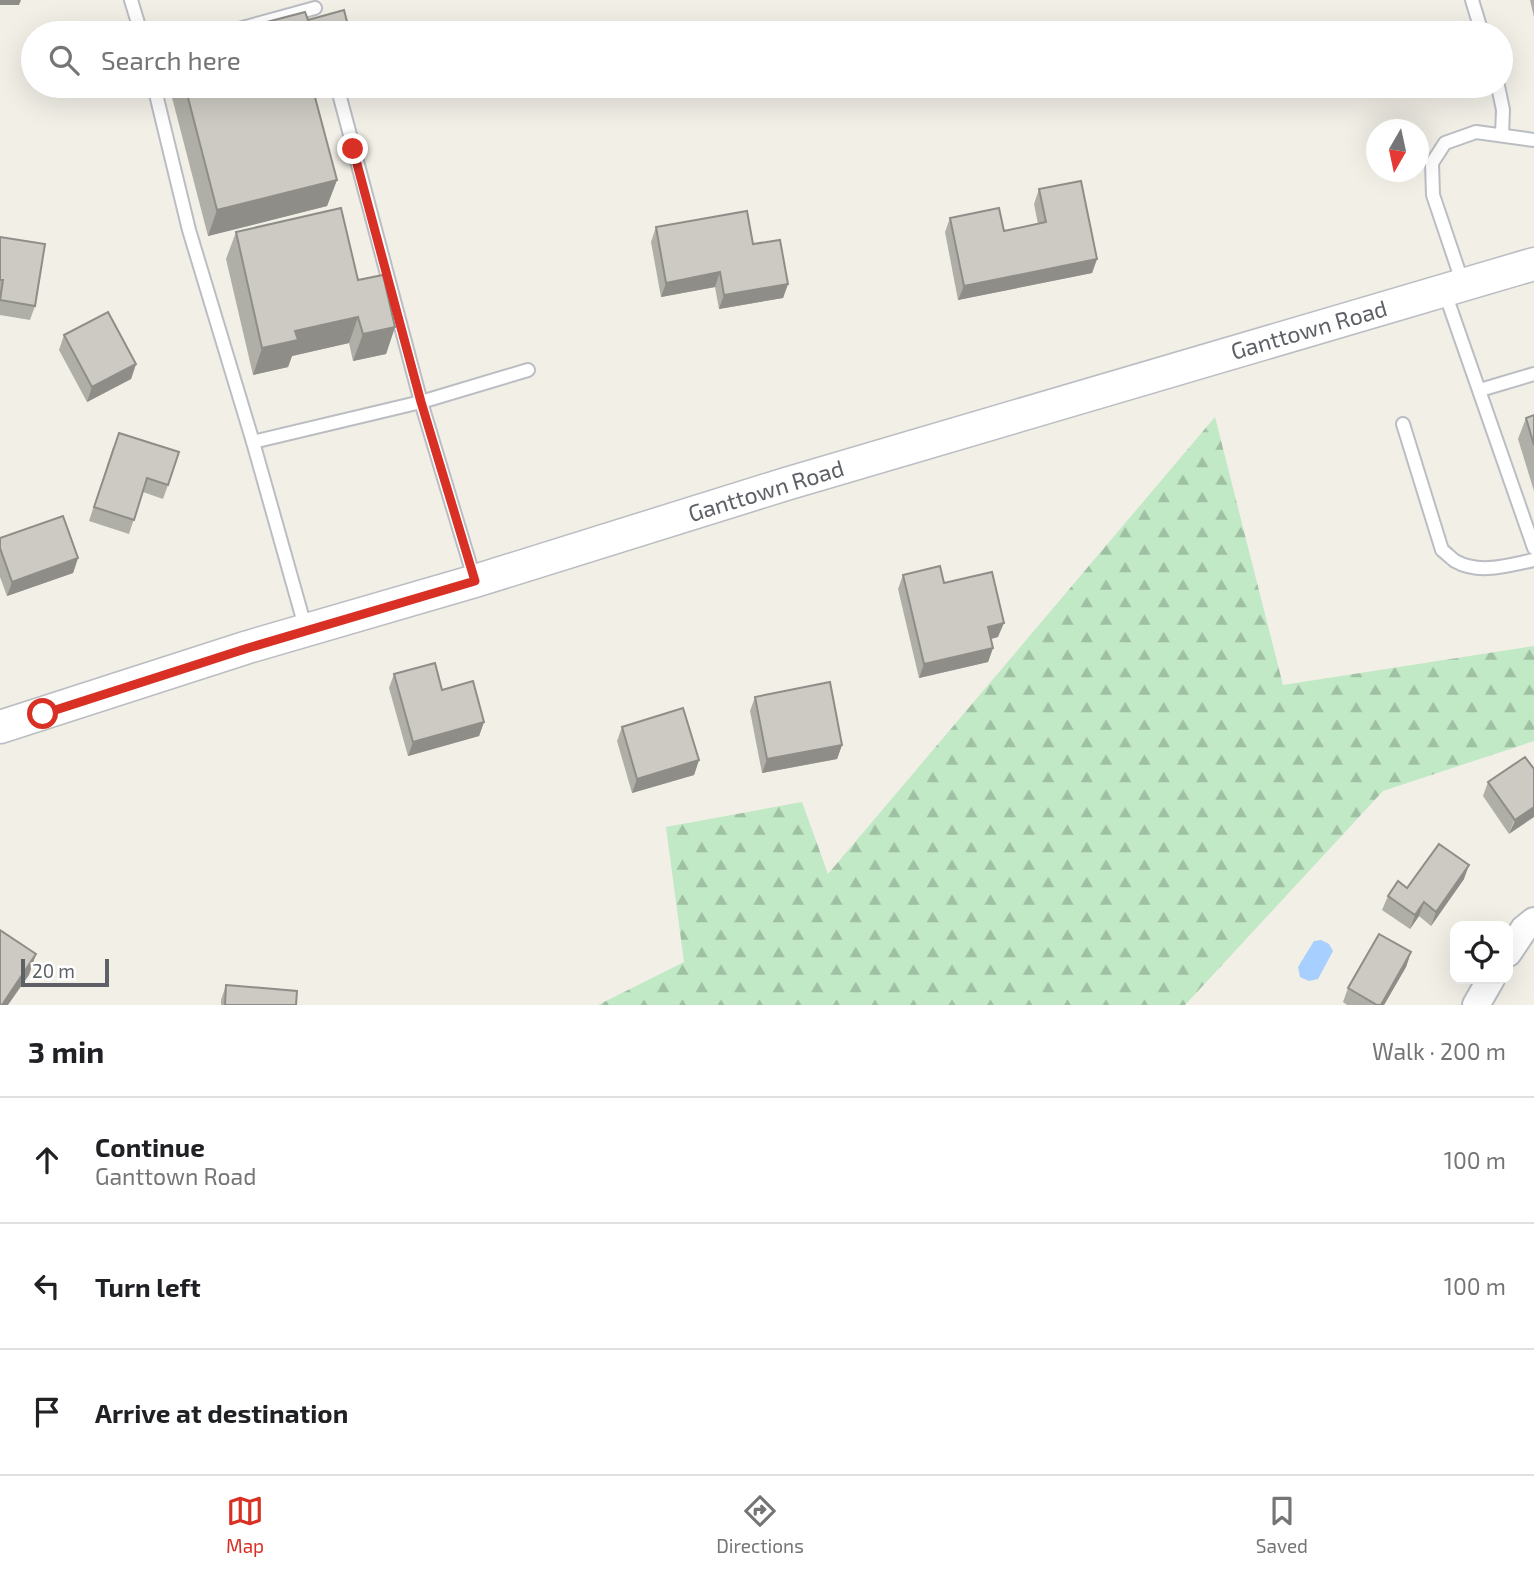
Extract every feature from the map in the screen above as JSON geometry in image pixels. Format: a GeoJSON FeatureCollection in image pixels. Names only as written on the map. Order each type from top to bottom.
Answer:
{"type":"FeatureCollection","features":[{"type":"Feature","properties":{"kind":"street","name":"Ganttown Road"},"geometry":{"type":"LineString","coordinates":[[0,727],[306,630],[475,581],[786,484],[1534,264]]}},
{"type":"Feature","properties":{"kind":"street"},"geometry":{"type":"LineString","coordinates":[[1513,946],[1534,920]]}},
{"type":"Feature","properties":{"kind":"street"},"geometry":{"type":"LineString","coordinates":[[1476,1005],[1488,984]]}},
{"type":"Feature","properties":{"kind":"lane"},"geometry":{"type":"LineString","coordinates":[[131,0],[137,21]]}},
{"type":"Feature","properties":{"kind":"lane"},"geometry":{"type":"LineString","coordinates":[[1472,0],[1478,21]]}},
{"type":"Feature","properties":{"kind":"lane"},"geometry":{"type":"LineString","coordinates":[[271,21],[315,10]]}},
{"type":"Feature","properties":{"kind":"lane"},"geometry":{"type":"LineString","coordinates":[[157,98],[189,230],[306,630]]}},
{"type":"Feature","properties":{"kind":"lane"},"geometry":{"type":"LineString","coordinates":[[340,98],[421,402],[475,581]]}},
{"type":"Feature","properties":{"kind":"lane"},"geometry":{"type":"LineString","coordinates":[[1500,98],[1502,135]]}},
{"type":"Feature","properties":{"kind":"lane"},"geometry":{"type":"LineString","coordinates":[[1534,140],[1476,132],[1445,143],[1432,163],[1433,195],[1480,390],[1534,548]]}},
{"type":"Feature","properties":{"kind":"lane"},"geometry":{"type":"LineString","coordinates":[[253,442],[421,402],[528,370]]}},
{"type":"Feature","properties":{"kind":"lane"},"geometry":{"type":"LineString","coordinates":[[1480,390],[1534,374]]}},
{"type":"Feature","properties":{"kind":"lane"},"geometry":{"type":"LineString","coordinates":[[1403,424],[1442,550],[1455,561],[1485,569],[1534,560]]}},
{"type":"Feature","properties":{"kind":"green space"},"geometry":{"type":"Polygon","coordinates":[[[1215,417],[1283,685],[1534,646],[1534,741],[1383,791],[1185,1005],[598,1005],[684,962],[666,827],[802,802],[828,874],[1215,417]]]}},
{"type":"Feature","properties":{"kind":"water"},"geometry":{"type":"Polygon","coordinates":[[[1321,940],[1329,944],[1333,951],[1318,979],[1309,981],[1300,977],[1298,967],[1314,941],[1321,940]]]}},
{"type":"Feature","properties":{"kind":"building"},"geometry":{"type":"Polygon","coordinates":[[[344,10],[347,21],[271,21],[305,12],[308,20],[344,10]]]}},
{"type":"Feature","properties":{"kind":"building"},"geometry":{"type":"Polygon","coordinates":[[[188,98],[315,98],[337,180],[217,210],[188,98]]]}},
{"type":"Feature","properties":{"kind":"building"},"geometry":{"type":"Polygon","coordinates":[[[1081,181],[1097,259],[964,286],[950,218],[999,208],[1004,231],[1046,222],[1039,189],[1081,181]]]}},
{"type":"Feature","properties":{"kind":"building"},"geometry":{"type":"Polygon","coordinates":[[[341,208],[358,280],[383,275],[395,327],[363,334],[358,317],[295,331],[298,340],[262,348],[236,232],[341,208]]]}},
{"type":"Feature","properties":{"kind":"building"},"geometry":{"type":"Polygon","coordinates":[[[747,211],[753,244],[780,240],[788,284],[724,295],[720,272],[666,283],[656,227],[747,211]]]}},
{"type":"Feature","properties":{"kind":"building"},"geometry":{"type":"Polygon","coordinates":[[[0,237],[45,244],[35,306],[0,300],[3,280],[0,280],[0,237]]]}},
{"type":"Feature","properties":{"kind":"building"},"geometry":{"type":"Polygon","coordinates":[[[108,312],[136,364],[92,387],[64,335],[108,312]]]}},
{"type":"Feature","properties":{"kind":"building"},"geometry":{"type":"Polygon","coordinates":[[[1534,415],[1534,445],[1526,418],[1534,415]]]}},
{"type":"Feature","properties":{"kind":"building"},"geometry":{"type":"Polygon","coordinates":[[[119,433],[179,452],[168,485],[147,478],[134,520],[94,507],[119,433]]]}},
{"type":"Feature","properties":{"kind":"building"},"geometry":{"type":"Polygon","coordinates":[[[63,516],[78,558],[12,582],[0,548],[0,538],[63,516]]]}},
{"type":"Feature","properties":{"kind":"building"},"geometry":{"type":"Polygon","coordinates":[[[940,566],[944,583],[992,572],[1004,623],[988,627],[993,648],[924,664],[903,575],[940,566]]]}},
{"type":"Feature","properties":{"kind":"building"},"geometry":{"type":"Polygon","coordinates":[[[435,663],[442,690],[473,681],[484,722],[413,742],[394,674],[435,663]]]}},
{"type":"Feature","properties":{"kind":"building"},"geometry":{"type":"Polygon","coordinates":[[[830,682],[842,745],[767,759],[755,697],[830,682]]]}},
{"type":"Feature","properties":{"kind":"building"},"geometry":{"type":"Polygon","coordinates":[[[683,708],[699,760],[637,779],[622,727],[683,708]]]}},
{"type":"Feature","properties":{"kind":"building"},"geometry":{"type":"Polygon","coordinates":[[[1525,757],[1534,769],[1534,807],[1515,820],[1488,782],[1525,757]]]}},
{"type":"Feature","properties":{"kind":"building"},"geometry":{"type":"Polygon","coordinates":[[[1439,844],[1469,865],[1436,912],[1424,902],[1415,915],[1388,896],[1398,881],[1407,888],[1439,844]]]}},
{"type":"Feature","properties":{"kind":"building"},"geometry":{"type":"Polygon","coordinates":[[[0,930],[36,954],[2,1005],[0,1005],[0,930]]]}},
{"type":"Feature","properties":{"kind":"building"},"geometry":{"type":"Polygon","coordinates":[[[1379,934],[1411,952],[1381,1005],[1377,1005],[1348,988],[1379,934]]]}},
{"type":"Feature","properties":{"kind":"building"},"geometry":{"type":"Polygon","coordinates":[[[226,985],[297,991],[296,1005],[225,1005],[226,985]]]}},
{"type":"Feature","properties":{"kind":"route"},"geometry":{"type":"LineString","coordinates":[[43,714],[248,648],[475,581],[421,402],[353,149]]}}]}
